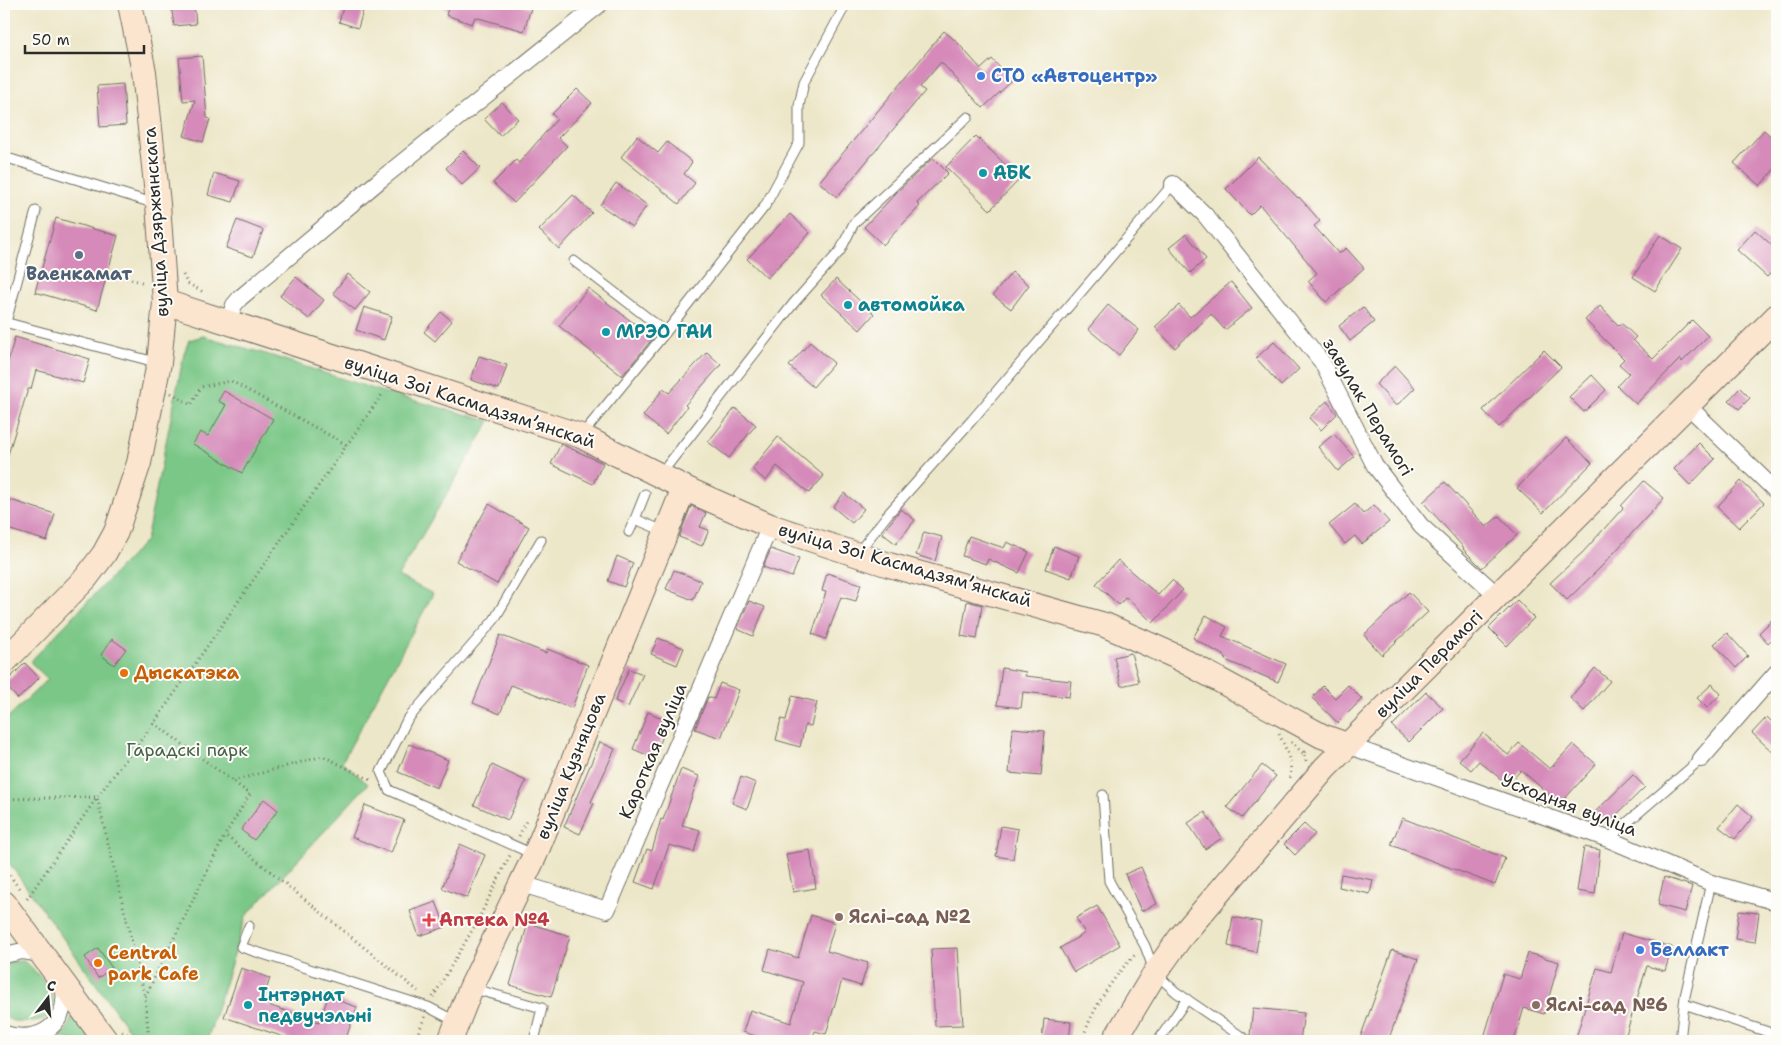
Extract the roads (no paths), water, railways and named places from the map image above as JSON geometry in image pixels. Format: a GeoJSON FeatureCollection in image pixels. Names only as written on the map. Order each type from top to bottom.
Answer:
{"type":"FeatureCollection","features":[{"type":"Feature","properties":{"kind":"main road","name":"вуліца Дзяржынскага"},"geometry":{"type":"LineString","coordinates":[[4,662],[86,578],[112,540],[139,463],[159,363],[165,302],[158,204],[144,72],[130,4]]}},
{"type":"Feature","properties":{"kind":"main road","name":"вуліца Зоі Касмадзямʼянскай"},"geometry":{"type":"LineString","coordinates":[[165,302],[580,436],[684,488],[770,526],[889,565],[1106,625],[1175,656],[1322,736],[1347,745]]}},
{"type":"Feature","properties":{"kind":"main road","name":"вуліца Перамогі"},"geometry":{"type":"LineString","coordinates":[[1114,1041],[1155,973],[1180,938],[1318,776],[1777,316]]}},
{"type":"Feature","properties":{"kind":"main road","name":"вуліца Кузняцова"},"geometry":{"type":"LineString","coordinates":[[453,1031],[471,988],[522,884],[525,851],[684,488]]}},
{"type":"Feature","properties":{"kind":"main road"},"geometry":{"type":"LineString","coordinates":[[4,903],[106,1041]]}},
{"type":"Feature","properties":{"kind":"street"},"geometry":{"type":"LineString","coordinates":[[228,323],[234,305],[240,298],[380,180],[600,4]]}},
{"type":"Feature","properties":{"kind":"street","name":"завулак Перамогі"},"geometry":{"type":"LineString","coordinates":[[1173,184],[1205,215],[1322,362],[1375,466],[1421,526],[1498,596]]}},
{"type":"Feature","properties":{"kind":"street"},"geometry":{"type":"LineString","coordinates":[[1688,406],[1777,492]]}},
{"type":"Feature","properties":{"kind":"street","name":"Кароткая вуліца"},"geometry":{"type":"LineString","coordinates":[[522,884],[607,910],[770,526]]}},
{"type":"Feature","properties":{"kind":"street"},"geometry":{"type":"LineString","coordinates":[[1700,758],[1777,672]]}},
{"type":"Feature","properties":{"kind":"street","name":"Усходняя вуліца"},"geometry":{"type":"LineString","coordinates":[[1347,745],[1608,839],[1711,882],[1777,902]]}},
{"type":"Feature","properties":{"kind":"street"},"geometry":{"type":"LineString","coordinates":[[4,955],[23,951],[41,954]]}},
{"type":"Feature","properties":{"kind":"street"},"geometry":{"type":"LineString","coordinates":[[6,1037],[44,1040],[62,1012],[65,994],[63,984]]}},
{"type":"Feature","properties":{"kind":"lane"},"geometry":{"type":"LineString","coordinates":[[580,436],[666,332],[765,206],[799,143],[799,106],[804,82],[846,4]]}},
{"type":"Feature","properties":{"kind":"lane"},"geometry":{"type":"LineString","coordinates":[[660,475],[793,304],[840,251],[854,223],[968,117]]}},
{"type":"Feature","properties":{"kind":"lane"},"geometry":{"type":"LineString","coordinates":[[4,157],[158,204]]}},
{"type":"Feature","properties":{"kind":"lane"},"geometry":{"type":"LineString","coordinates":[[857,554],[888,514],[972,420],[1173,184]]}},
{"type":"Feature","properties":{"kind":"lane"},"geometry":{"type":"LineString","coordinates":[[36,211],[5,322],[159,363]]}},
{"type":"Feature","properties":{"kind":"lane"},"geometry":{"type":"LineString","coordinates":[[574,261],[666,332]]}},
{"type":"Feature","properties":{"kind":"lane"},"geometry":{"type":"LineString","coordinates":[[629,532],[645,494]]}},
{"type":"Feature","properties":{"kind":"lane"},"geometry":{"type":"LineString","coordinates":[[635,518],[666,532]]}},
{"type":"Feature","properties":{"kind":"lane"},"geometry":{"type":"LineString","coordinates":[[525,851],[389,790],[381,772],[407,720],[494,620],[540,540]]}},
{"type":"Feature","properties":{"kind":"lane"},"geometry":{"type":"LineString","coordinates":[[1608,839],[1700,758]]}},
{"type":"Feature","properties":{"kind":"lane"},"geometry":{"type":"LineString","coordinates":[[1103,795],[1109,882],[1145,946],[1155,973],[1187,999],[1248,1041]]}},
{"type":"Feature","properties":{"kind":"lane"},"geometry":{"type":"LineString","coordinates":[[1680,1041],[1684,1004],[1711,882]]}},
{"type":"Feature","properties":{"kind":"lane"},"geometry":{"type":"LineString","coordinates":[[249,926],[241,947],[429,1004],[453,1031]]}},
{"type":"Feature","properties":{"kind":"lane"},"geometry":{"type":"LineString","coordinates":[[471,988],[542,1008],[534,1041]]}},
{"type":"Feature","properties":{"kind":"lane"},"geometry":{"type":"LineString","coordinates":[[1158,1041],[1187,999]]}},
{"type":"Feature","properties":{"kind":"lane"},"geometry":{"type":"LineString","coordinates":[[1684,1004],[1777,1035]]}},
{"type":"Feature","properties":{"kind":"place","name":"СТО «Автоцентр»"},"geometry":{"type":"Point","coordinates":[981,76]}},
{"type":"Feature","properties":{"kind":"place","name":"АБК"},"geometry":{"type":"Point","coordinates":[983,173]}},
{"type":"Feature","properties":{"kind":"place","name":"Ваенкамат"},"geometry":{"type":"Point","coordinates":[79,255]}},
{"type":"Feature","properties":{"kind":"place","name":"автомойка"},"geometry":{"type":"Point","coordinates":[848,305]}},
{"type":"Feature","properties":{"kind":"place","name":"МРЭО ГАИ"},"geometry":{"type":"Point","coordinates":[606,332]}},
{"type":"Feature","properties":{"kind":"place","name":"Дыскатэка"},"geometry":{"type":"Point","coordinates":[124,673]}},
{"type":"Feature","properties":{"kind":"place","name":"Яслі-сад №2"},"geometry":{"type":"Point","coordinates":[839,917]}},
{"type":"Feature","properties":{"kind":"place","name":"Аптека №4"},"geometry":{"type":"Point","coordinates":[429,920]}},
{"type":"Feature","properties":{"kind":"place","name":"Беллакт"},"geometry":{"type":"Point","coordinates":[1640,950]}},
{"type":"Feature","properties":{"kind":"place","name":"Central park Cafe"},"geometry":{"type":"Point","coordinates":[98,963]}},
{"type":"Feature","properties":{"kind":"place","name":"Інтэрнат педвучэльні"},"geometry":{"type":"Point","coordinates":[248,1005]}},
{"type":"Feature","properties":{"kind":"place","name":"Яслі-сад №6"},"geometry":{"type":"Point","coordinates":[1536,1005]}},
{"type":"Feature","properties":{"kind":"park label","name":"Гарадскі парк"},"geometry":{"type":"Point","coordinates":[187,750]}}]}
